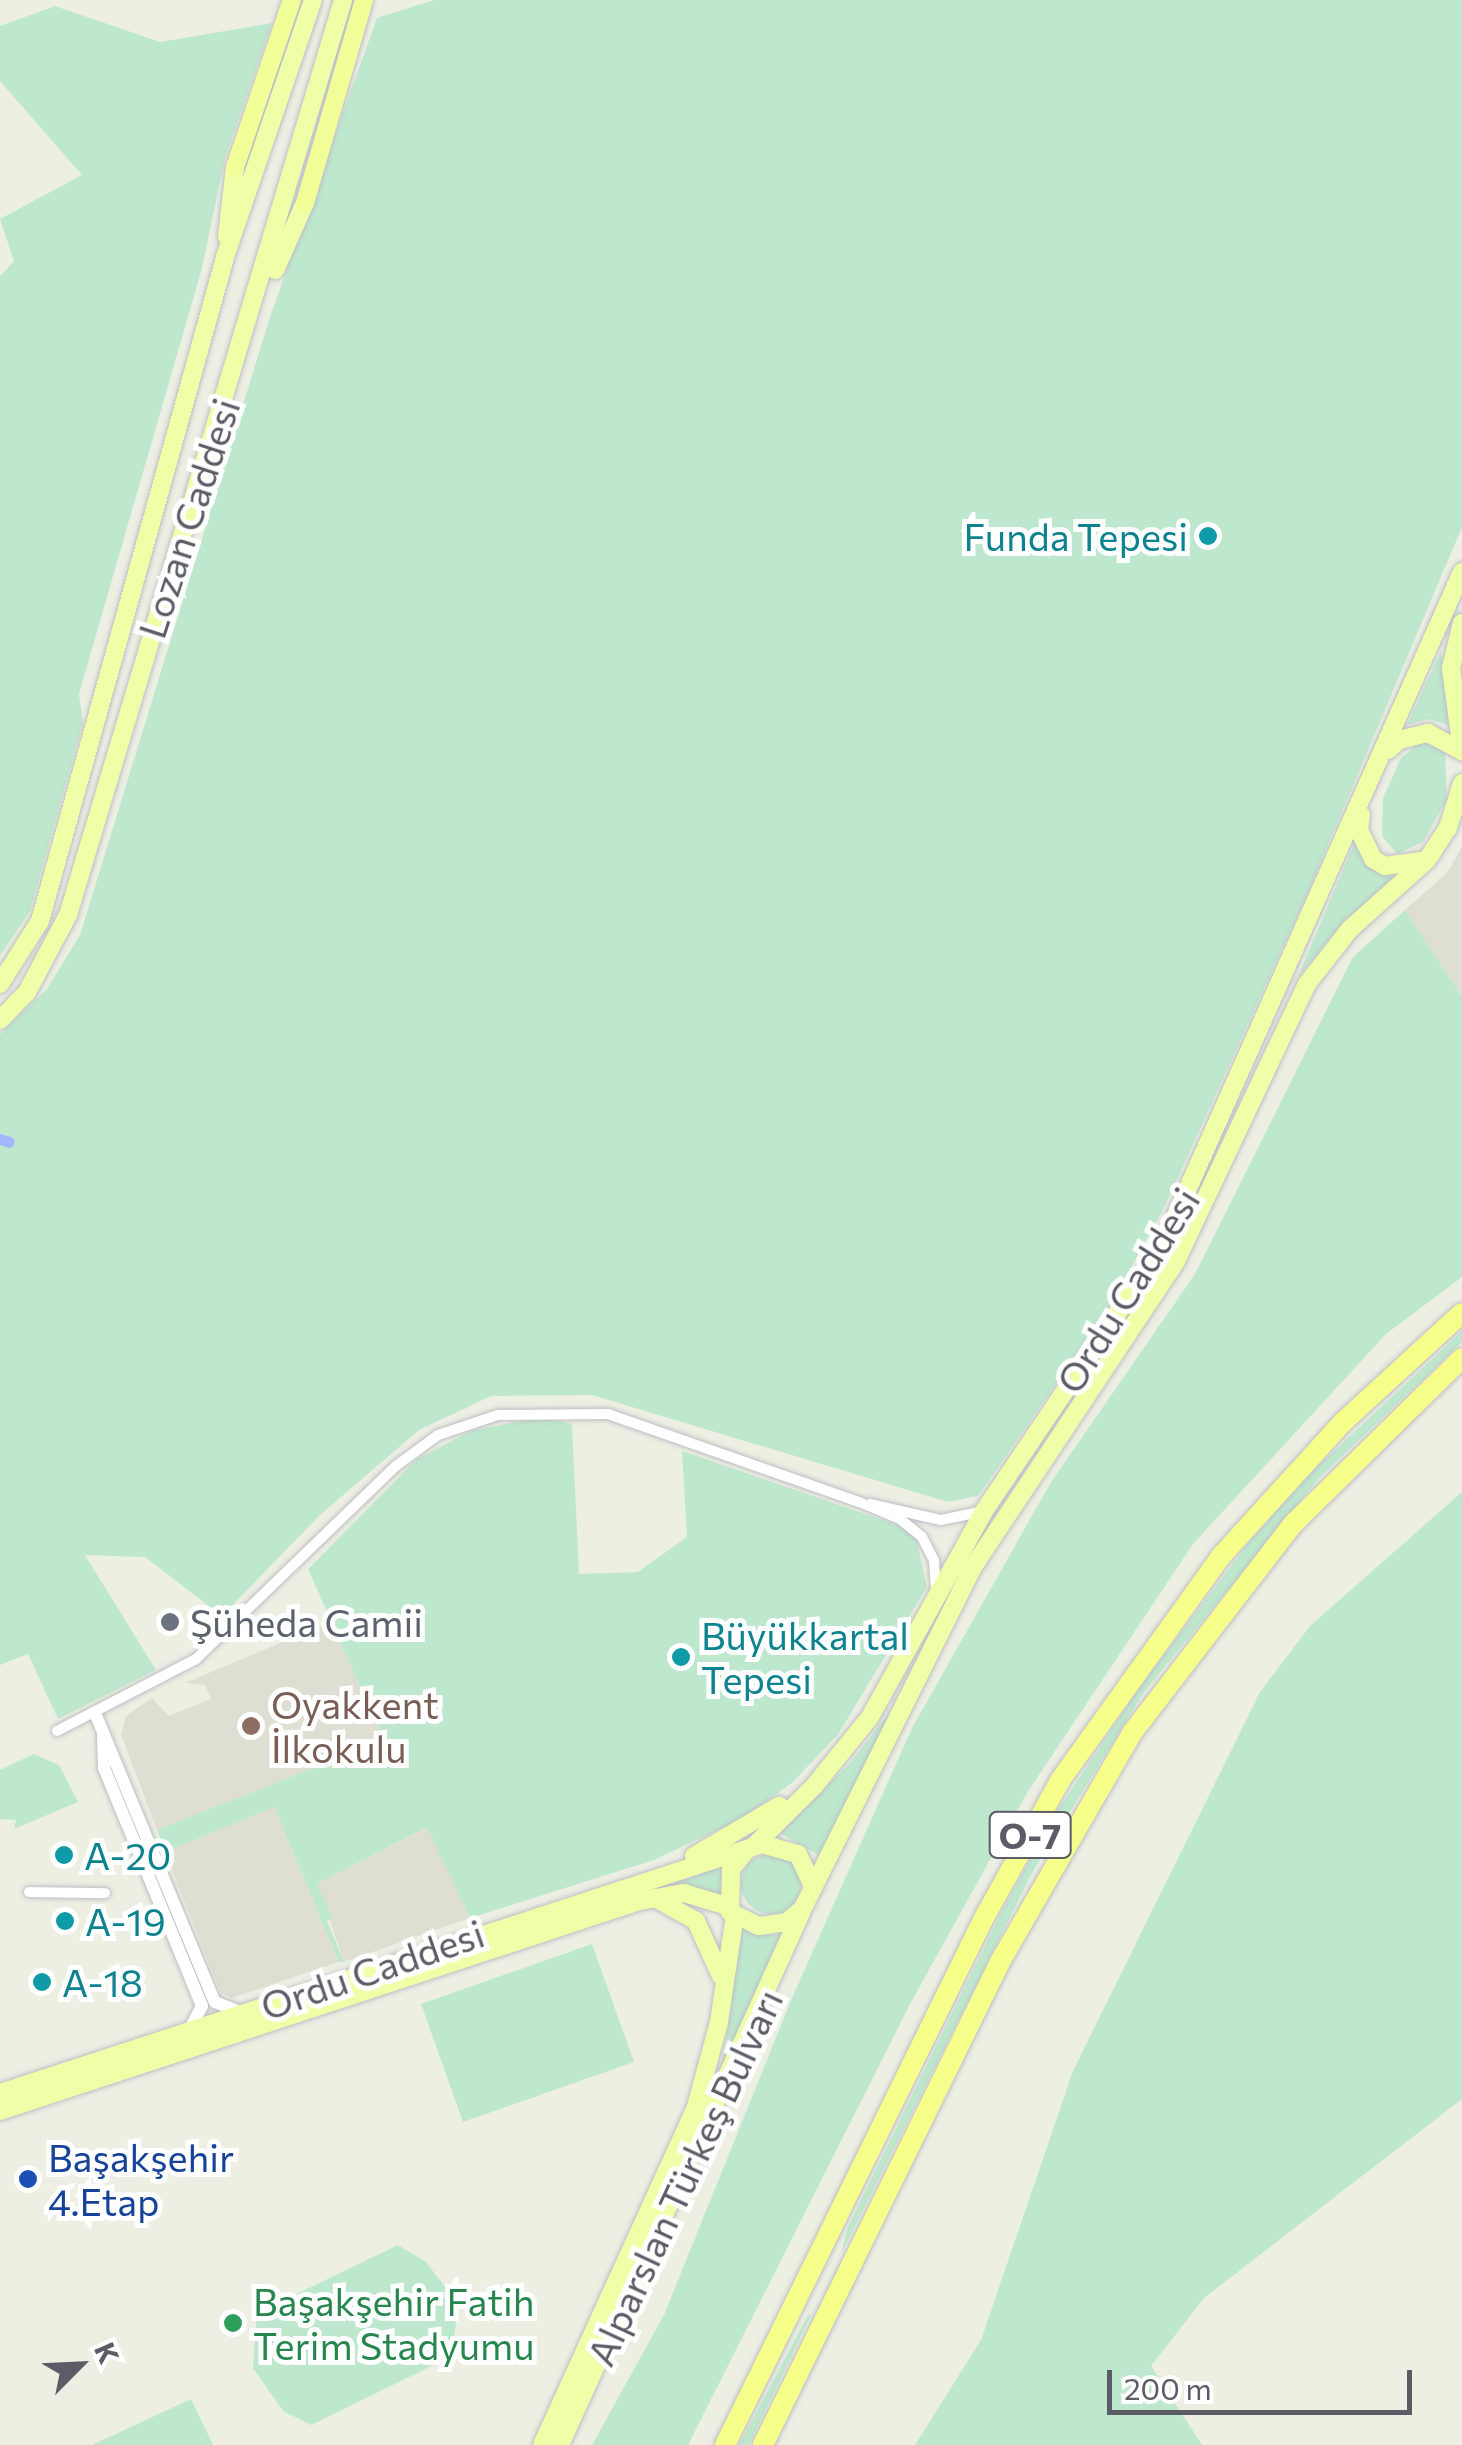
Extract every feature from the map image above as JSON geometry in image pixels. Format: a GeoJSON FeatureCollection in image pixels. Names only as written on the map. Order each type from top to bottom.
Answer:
{"type":"FeatureCollection","features":[{"type":"Feature","properties":{"kind":"highway"},"geometry":{"type":"LineString","coordinates":[[235,167],[292,0]]}},
{"type":"Feature","properties":{"kind":"highway"},"geometry":{"type":"LineString","coordinates":[[306,203],[364,0]]}},
{"type":"Feature","properties":{"kind":"highway","name":"O-7"},"geometry":{"type":"LineString","coordinates":[[726,2445],[984,1918],[1061,1780],[1222,1555],[1343,1422],[1462,1313]]}},
{"type":"Feature","properties":{"kind":"highway","name":"O-7"},"geometry":{"type":"LineString","coordinates":[[764,2445],[1001,1960],[1132,1733],[1294,1523],[1462,1358]]}},
{"type":"Feature","properties":{"kind":"main road","name":"Lozan Caddesi"},"geometry":{"type":"LineString","coordinates":[[0,984],[45,906],[226,254],[313,0]]}},
{"type":"Feature","properties":{"kind":"main road","name":"Lozan Caddesi"},"geometry":{"type":"LineString","coordinates":[[0,1020],[45,964],[68,915],[176,544],[254,316],[284,198],[344,0]]}},
{"type":"Feature","properties":{"kind":"main road"},"geometry":{"type":"LineString","coordinates":[[226,254],[235,167]]}},
{"type":"Feature","properties":{"kind":"main road"},"geometry":{"type":"LineString","coordinates":[[254,316],[306,203]]}},
{"type":"Feature","properties":{"kind":"main road","name":"Ordu Caddesi"},"geometry":{"type":"LineString","coordinates":[[0,2111],[481,1948],[656,1898],[684,1893],[730,1911],[731,1869],[831,1767],[880,1702],[936,1592],[984,1512],[1175,1222],[1462,572]]}},
{"type":"Feature","properties":{"kind":"main road"},"geometry":{"type":"LineString","coordinates":[[1382,756],[1414,733],[1462,751],[1451,668],[1462,623]]}},
{"type":"Feature","properties":{"kind":"main road","name":"Ordu Caddesi"},"geometry":{"type":"LineString","coordinates":[[807,1895],[974,1567],[1189,1238],[1306,984],[1350,928],[1427,860],[1448,828],[1462,783]]}},
{"type":"Feature","properties":{"kind":"main road"},"geometry":{"type":"LineString","coordinates":[[1363,800],[1360,830],[1373,860],[1385,866],[1427,860]]}},
{"type":"Feature","properties":{"kind":"main road"},"geometry":{"type":"LineString","coordinates":[[635,1886],[747,1828],[831,1767]]}},
{"type":"Feature","properties":{"kind":"main road"},"geometry":{"type":"LineString","coordinates":[[730,1911],[774,1926],[807,1895],[804,1862],[788,1848],[750,1849]]}},
{"type":"Feature","properties":{"kind":"main road","name":"Ordu Caddesi"},"geometry":{"type":"LineString","coordinates":[[0,2092],[750,1849]]}},
{"type":"Feature","properties":{"kind":"main road","name":"Alparslan Türkeş Bulvarı"},"geometry":{"type":"LineString","coordinates":[[560,2445],[807,1895]]}},
{"type":"Feature","properties":{"kind":"main road"},"geometry":{"type":"LineString","coordinates":[[656,1898],[680,1908],[707,1935],[724,1986]]}},
{"type":"Feature","properties":{"kind":"main road","name":"Alparslan Türkeş Bulvarı"},"geometry":{"type":"LineString","coordinates":[[542,2445],[695,2110],[724,1986],[730,1911]]}},
{"type":"Feature","properties":{"kind":"street"},"geometry":{"type":"LineString","coordinates":[[57,1731],[196,1659],[396,1466],[464,1424],[536,1411],[608,1414],[900,1519],[922,1537],[934,1562],[936,1592]]}},
{"type":"Feature","properties":{"kind":"street"},"geometry":{"type":"LineString","coordinates":[[859,1502],[941,1520],[984,1512]]}},
{"type":"Feature","properties":{"kind":"street"},"geometry":{"type":"LineString","coordinates":[[95,1713],[215,2002],[243,2013]]}},
{"type":"Feature","properties":{"kind":"street"},"geometry":{"type":"LineString","coordinates":[[104,1734],[104,1768],[202,2006],[199,2020],[186,2031]]}},
{"type":"Feature","properties":{"kind":"street"},"geometry":{"type":"LineString","coordinates":[[29,1892],[105,1893]]}},
{"type":"Feature","properties":{"kind":"shaded area"},"geometry":{"type":"Polygon","coordinates":[[[1462,846],[1462,997],[1405,910],[1447,873],[1462,846]]]}},
{"type":"Feature","properties":{"kind":"shaded area","name":"Oyakkent İlkokulu"},"geometry":{"type":"Polygon","coordinates":[[[332,1621],[384,1740],[157,1830],[121,1735],[126,1716],[152,1698],[169,1716],[211,1699],[205,1685],[185,1683],[332,1621]]]}},
{"type":"Feature","properties":{"kind":"shaded area"},"geometry":{"type":"Polygon","coordinates":[[[274,1807],[339,1962],[232,1998],[221,1993],[165,1852],[274,1807]]]}},
{"type":"Feature","properties":{"kind":"shaded area"},"geometry":{"type":"Polygon","coordinates":[[[428,1827],[470,1918],[344,1962],[317,1884],[428,1827]]]}},
{"type":"Feature","properties":{"kind":"green space"},"geometry":{"type":"Polygon","coordinates":[[[434,0],[1462,0],[1462,527],[1309,890],[1164,1208],[1110,1306],[978,1496],[948,1502],[592,1395],[491,1396],[419,1430],[320,1515],[222,1616],[145,1557],[85,1555],[156,1670],[58,1719],[28,1654],[0,1665],[0,1034],[47,989],[80,935],[270,317],[377,18],[434,0]]]}},
{"type":"Feature","properties":{"kind":"green space"},"geometry":{"type":"Polygon","coordinates":[[[55,6],[160,42],[272,23],[225,158],[202,268],[79,694],[83,723],[30,911],[0,956],[0,276],[14,261],[0,219],[82,175],[0,81],[0,26],[55,6]]]}},
{"type":"Feature","properties":{"kind":"green space"},"geometry":{"type":"Polygon","coordinates":[[[1441,651],[1451,726],[1429,719],[1407,725],[1441,651]]]}},
{"type":"Feature","properties":{"kind":"green space"},"geometry":{"type":"Polygon","coordinates":[[[1424,739],[1445,751],[1447,799],[1423,842],[1397,854],[1382,836],[1383,798],[1401,758],[1424,739]]]}},
{"type":"Feature","properties":{"kind":"green space"},"geometry":{"type":"Polygon","coordinates":[[[1356,839],[1378,873],[1397,878],[1343,923],[1298,977],[1356,839]]]}},
{"type":"Feature","properties":{"kind":"green space"},"geometry":{"type":"Polygon","coordinates":[[[1405,910],[1462,997],[1462,1277],[1386,1334],[1193,1544],[1027,1793],[909,2006],[688,2445],[592,2445],[664,2315],[792,1998],[912,1728],[1051,1482],[1195,1274],[1353,957],[1405,910]]]}},
{"type":"Feature","properties":{"kind":"green space"},"geometry":{"type":"Polygon","coordinates":[[[1462,1331],[1462,1342],[1321,1476],[1144,1692],[1032,1873],[841,2254],[847,2229],[1000,1915],[1054,1816],[1137,1691],[1250,1541],[1314,1470],[1462,1331]]]}},
{"type":"Feature","properties":{"kind":"green space"},"geometry":{"type":"Polygon","coordinates":[[[539,1417],[572,1424],[579,1574],[638,1572],[687,1537],[682,1451],[897,1525],[916,1538],[927,1587],[839,1733],[793,1782],[745,1817],[654,1860],[470,1918],[427,1827],[317,1884],[333,1918],[327,1921],[344,1962],[339,1962],[274,1807],[165,1852],[157,1830],[384,1740],[308,1569],[417,1459],[471,1431],[539,1417]]]}},
{"type":"Feature","properties":{"kind":"green space"},"geometry":{"type":"Polygon","coordinates":[[[1462,1492],[1462,2099],[1204,2298],[1151,2366],[1202,2445],[915,2445],[981,2340],[1073,2071],[1260,1692],[1310,1626],[1462,1492]]]}},
{"type":"Feature","properties":{"kind":"green space"},"geometry":{"type":"Polygon","coordinates":[[[892,1709],[822,1857],[780,1833],[849,1764],[892,1709]]]}},
{"type":"Feature","properties":{"kind":"green space"},"geometry":{"type":"Polygon","coordinates":[[[34,1754],[59,1765],[78,1802],[14,1829],[16,1820],[0,1819],[0,1770],[34,1754]]]}},
{"type":"Feature","properties":{"kind":"green space"},"geometry":{"type":"Polygon","coordinates":[[[771,1854],[792,1863],[801,1884],[792,1905],[771,1914],[750,1905],[741,1884],[750,1863],[771,1854]]]}},
{"type":"Feature","properties":{"kind":"green space"},"geometry":{"type":"Polygon","coordinates":[[[726,1860],[720,1898],[667,1884],[726,1860]]]}},
{"type":"Feature","properties":{"kind":"green space"},"geometry":{"type":"Polygon","coordinates":[[[734,1924],[755,1935],[786,1935],[718,2086],[732,2005],[734,1924]]]}},
{"type":"Feature","properties":{"kind":"green space"},"geometry":{"type":"Polygon","coordinates":[[[592,1944],[634,2062],[463,2122],[421,2004],[592,1944]]]}},
{"type":"Feature","properties":{"kind":"green space"},"geometry":{"type":"Polygon","coordinates":[[[398,2245],[426,2262],[446,2288],[456,2322],[452,2356],[311,2425],[283,2411],[253,2368],[257,2313],[398,2245]]]}},
{"type":"Feature","properties":{"kind":"green space"},"geometry":{"type":"Polygon","coordinates":[[[808,2315],[749,2445],[739,2445],[808,2315]]]}},
{"type":"Feature","properties":{"kind":"green space"},"geometry":{"type":"Polygon","coordinates":[[[191,2399],[213,2445],[92,2445],[191,2399]]]}},
{"type":"Feature","properties":{"kind":"waterway"},"geometry":{"type":"LineString","coordinates":[[0,1139],[9,1142]]}},
{"type":"Feature","properties":{"kind":"place","name":"Funda Tepesi"},"geometry":{"type":"Point","coordinates":[1208,536]}},
{"type":"Feature","properties":{"kind":"place","name":"Şüheda Camii"},"geometry":{"type":"Point","coordinates":[170,1622]}},
{"type":"Feature","properties":{"kind":"place","name":"Büyükkartal Tepesi"},"geometry":{"type":"Point","coordinates":[681,1657]}},
{"type":"Feature","properties":{"kind":"place","name":"Oyakkent İlkokulu"},"geometry":{"type":"Point","coordinates":[251,1726]}},
{"type":"Feature","properties":{"kind":"place","name":"A-20"},"geometry":{"type":"Point","coordinates":[64,1855]}},
{"type":"Feature","properties":{"kind":"place","name":"A-19"},"geometry":{"type":"Point","coordinates":[65,1921]}},
{"type":"Feature","properties":{"kind":"place","name":"A-18"},"geometry":{"type":"Point","coordinates":[42,1982]}},
{"type":"Feature","properties":{"kind":"place","name":"Başakşehir 4.Etap"},"geometry":{"type":"Point","coordinates":[28,2179]}},
{"type":"Feature","properties":{"kind":"place","name":"Başakşehir Fatih Terim Stadyumu"},"geometry":{"type":"Point","coordinates":[233,2323]}}]}
